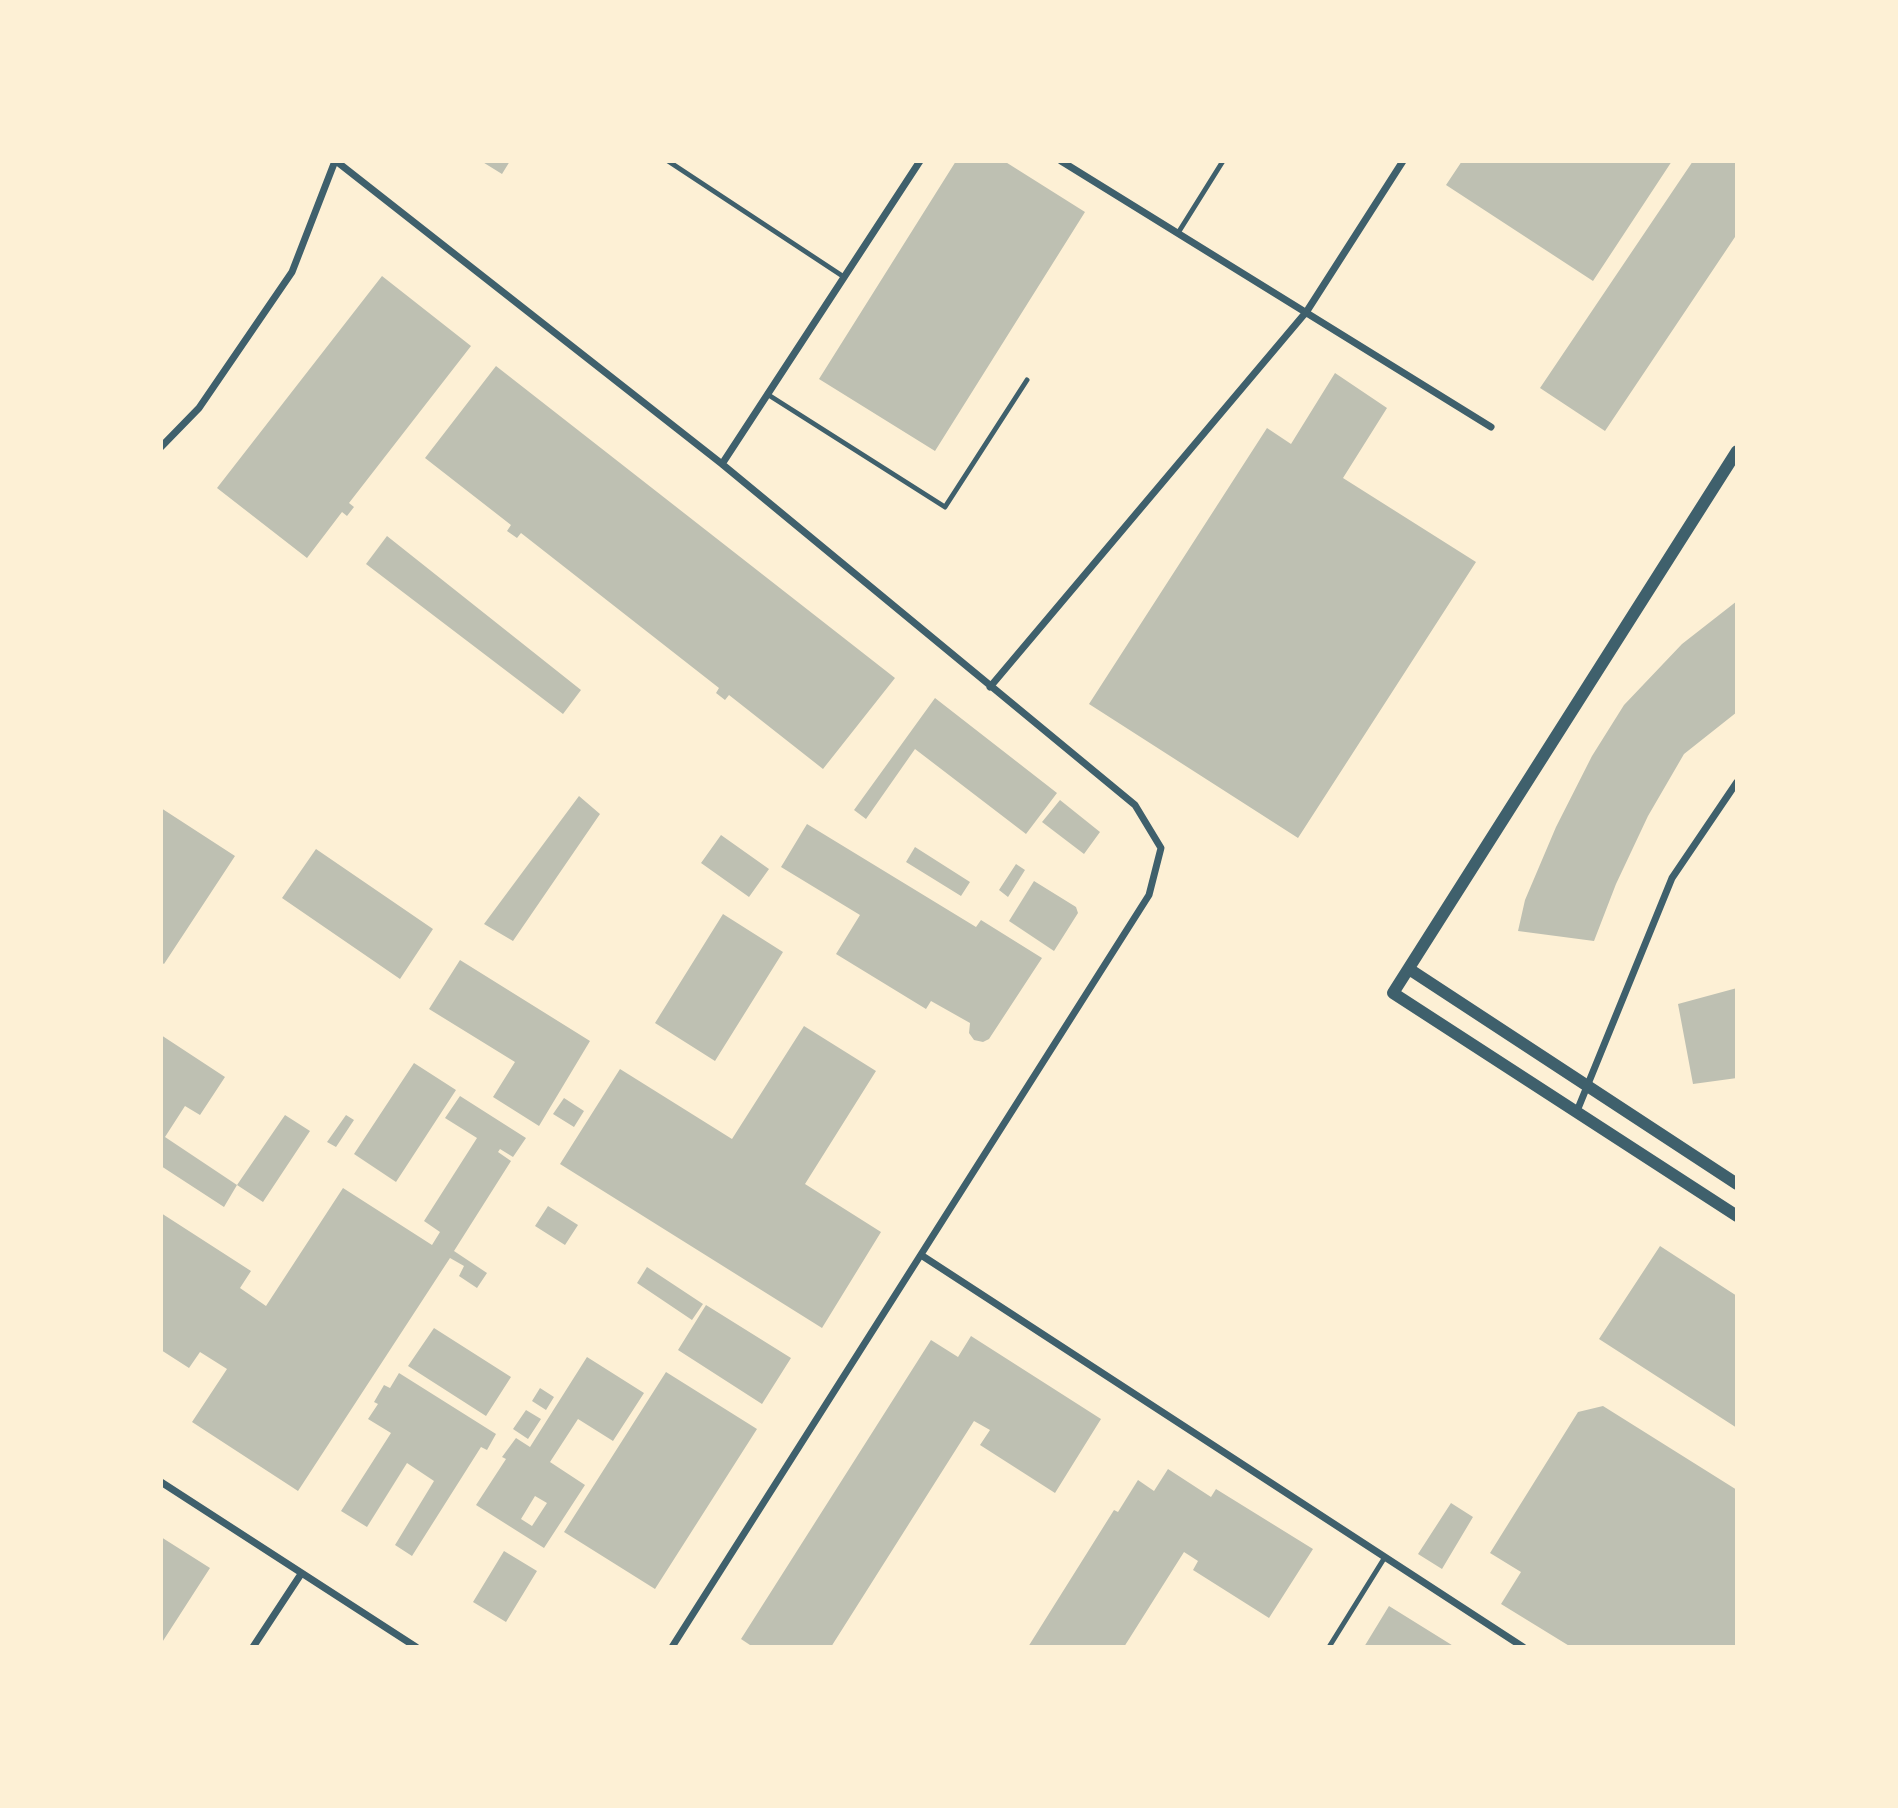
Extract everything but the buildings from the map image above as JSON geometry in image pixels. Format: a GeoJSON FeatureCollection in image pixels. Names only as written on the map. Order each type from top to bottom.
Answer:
{"type":"FeatureCollection","features":[{"type":"Feature","properties":{"kind":"street"},"geometry":{"type":"LineString","coordinates":[[161,447],[200,408],[292,272],[335,161],[722,464],[1135,806],[1161,848],[1149,895],[672,1647]]}},
{"type":"Feature","properties":{"kind":"street"},"geometry":{"type":"LineString","coordinates":[[722,464],[920,161]]}},
{"type":"Feature","properties":{"kind":"street"},"geometry":{"type":"LineString","coordinates":[[1062,161],[1491,427]]}},
{"type":"Feature","properties":{"kind":"street"},"geometry":{"type":"LineString","coordinates":[[990,687],[1307,311],[1403,161]]}},
{"type":"Feature","properties":{"kind":"street"},"geometry":{"type":"LineString","coordinates":[[1737,451],[1393,993],[1737,1216]]}},
{"type":"Feature","properties":{"kind":"street"},"geometry":{"type":"LineString","coordinates":[[1577,1111],[1672,878],[1737,782]]}},
{"type":"Feature","properties":{"kind":"street"},"geometry":{"type":"LineString","coordinates":[[1409,969],[1737,1184]]}},
{"type":"Feature","properties":{"kind":"street"},"geometry":{"type":"LineString","coordinates":[[920,1255],[1524,1647]]}},
{"type":"Feature","properties":{"kind":"street"},"geometry":{"type":"LineString","coordinates":[[161,1482],[416,1647]]}},
{"type":"Feature","properties":{"kind":"street"},"geometry":{"type":"LineString","coordinates":[[253,1647],[301,1574]]}},
{"type":"Feature","properties":{"kind":"lane"},"geometry":{"type":"LineString","coordinates":[[668,161],[844,277]]}},
{"type":"Feature","properties":{"kind":"lane"},"geometry":{"type":"LineString","coordinates":[[1178,233],[1223,161]]}},
{"type":"Feature","properties":{"kind":"lane"},"geometry":{"type":"LineString","coordinates":[[768,394],[945,507],[1027,380]]}},
{"type":"Feature","properties":{"kind":"lane"},"geometry":{"type":"LineString","coordinates":[[1329,1647],[1385,1557]]}}]}
